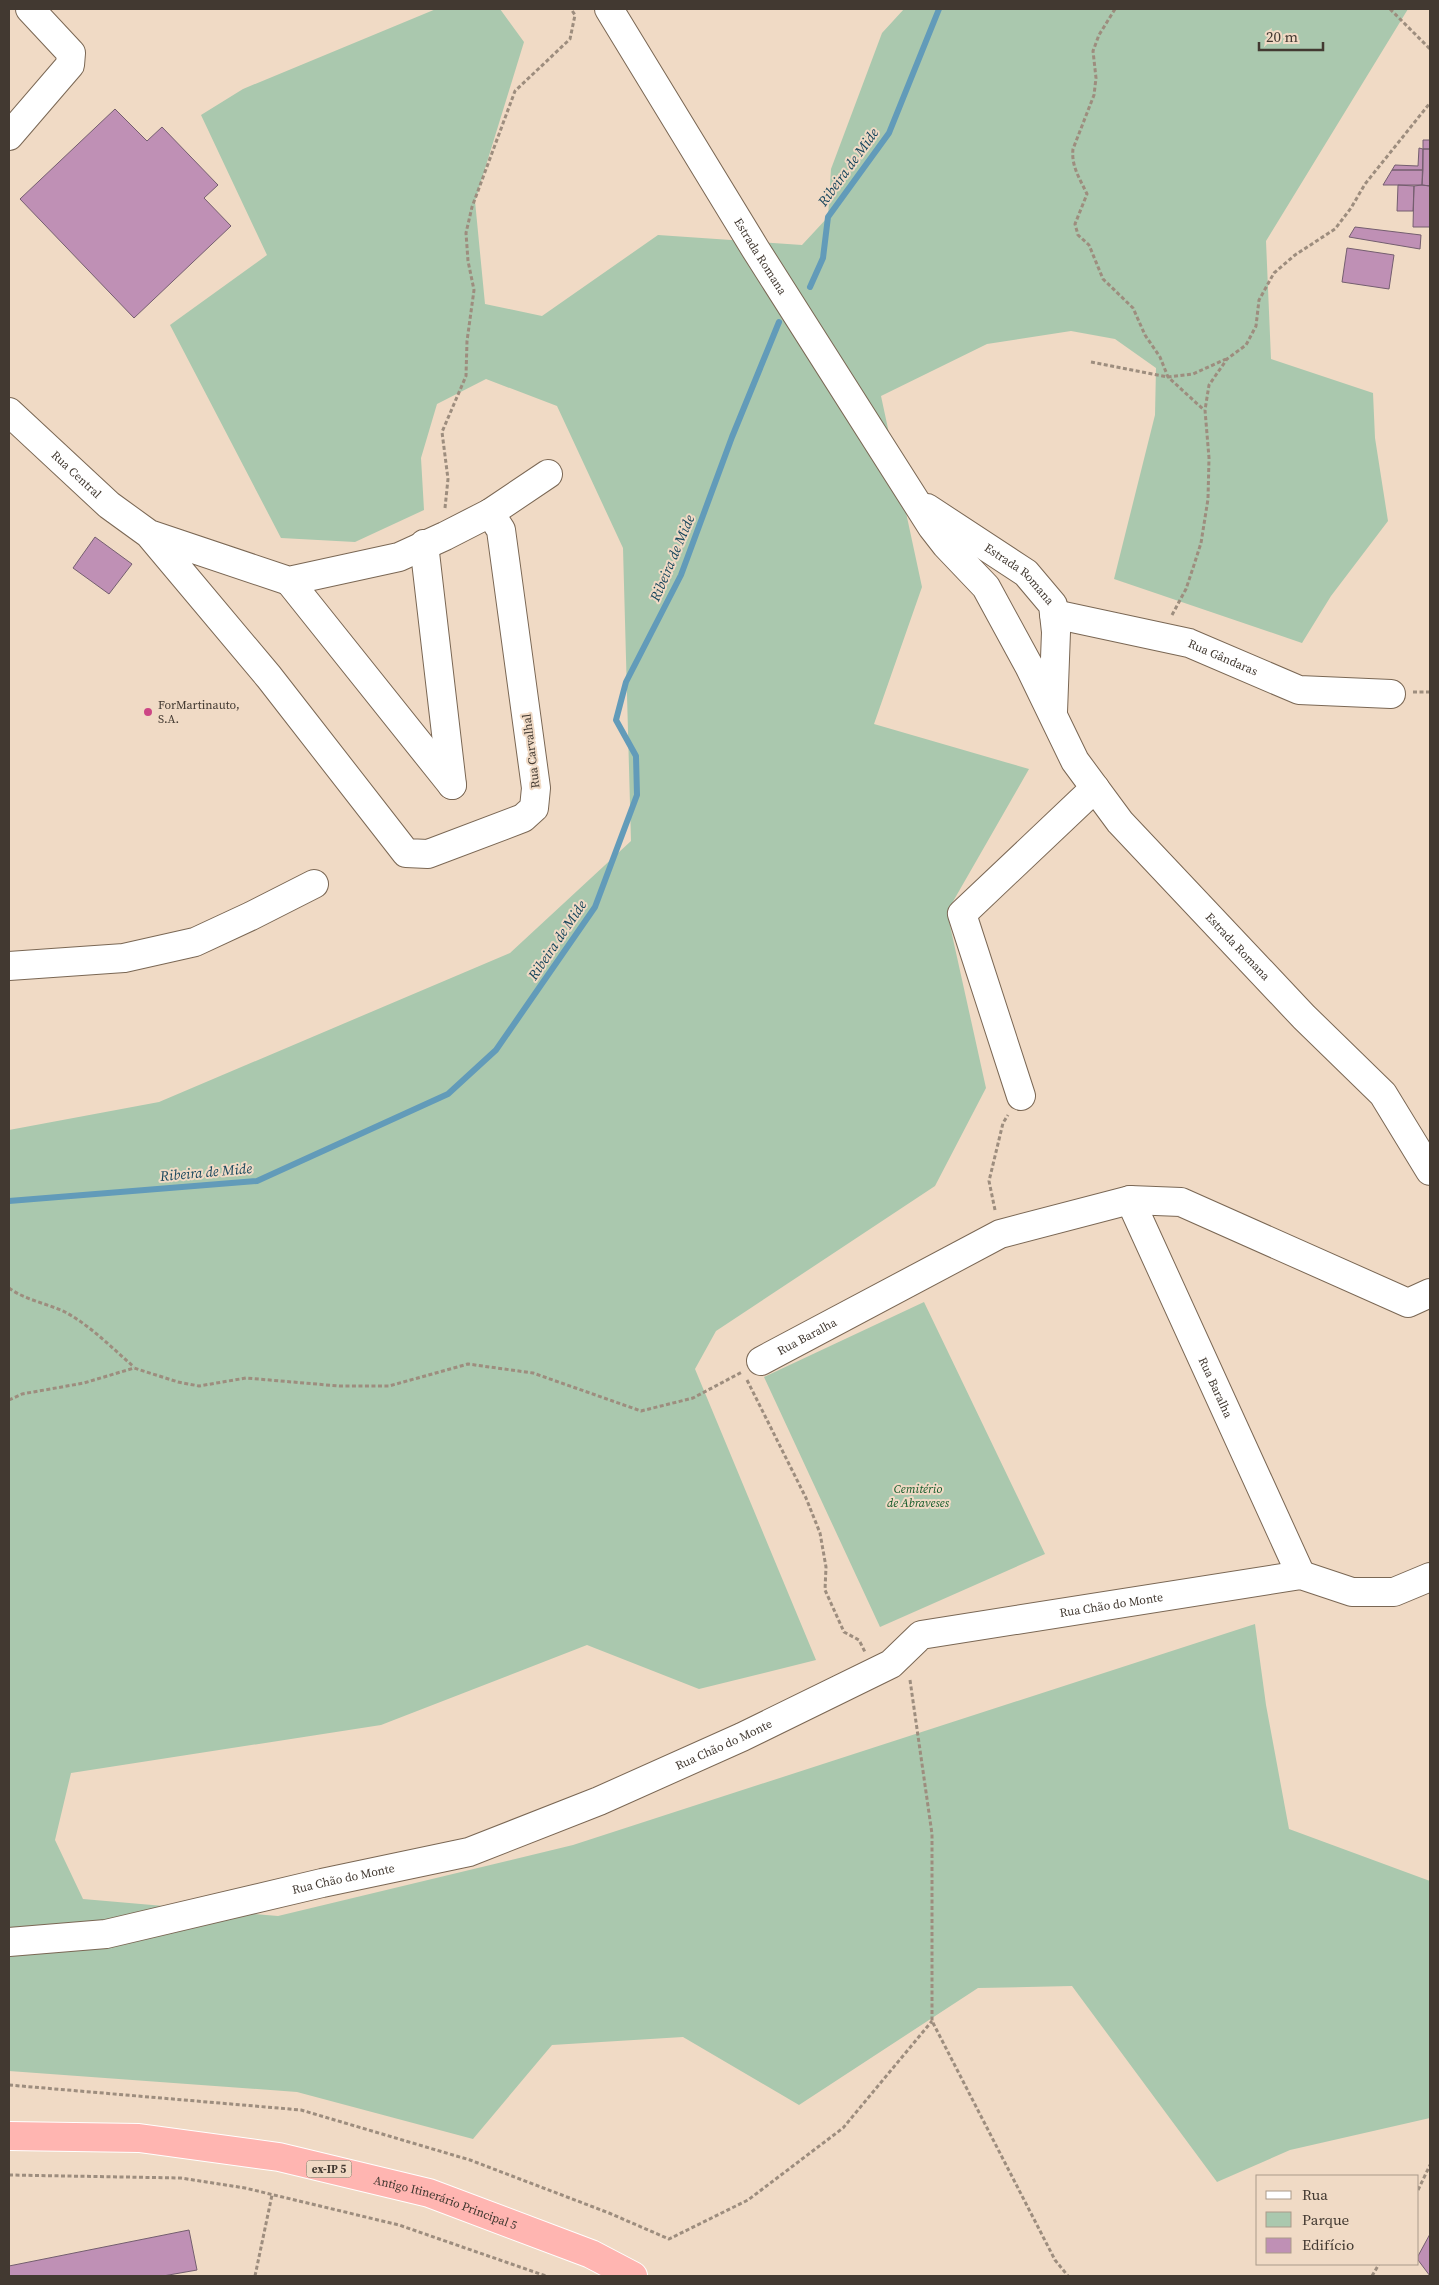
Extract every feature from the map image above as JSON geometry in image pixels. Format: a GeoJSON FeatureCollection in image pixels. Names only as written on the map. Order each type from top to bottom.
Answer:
{"type":"FeatureCollection","features":[{"type":"Feature","properties":{"kind":"highway","name":"Antigo Itinerário Principal 5"},"geometry":{"type":"LineString","coordinates":[[9,2136],[139,2138],[279,2157],[429,2193],[590,2254],[634,2276]]}},
{"type":"Feature","properties":{"kind":"street"},"geometry":{"type":"LineString","coordinates":[[9,136],[70,65],[71,53],[30,9]]}},
{"type":"Feature","properties":{"kind":"street","name":"Estrada Romana"},"geometry":{"type":"LineString","coordinates":[[609,9],[756,250],[916,501],[946,545],[986,587],[1029,666],[1075,761],[1120,822],[1304,1017],[1383,1094],[1430,1171]]}},
{"type":"Feature","properties":{"kind":"street","name":"Rua Central"},"geometry":{"type":"LineString","coordinates":[[9,412],[109,505],[149,534]]}},
{"type":"Feature","properties":{"kind":"street"},"geometry":{"type":"LineString","coordinates":[[149,534],[289,581],[399,557],[490,513],[548,474]]}},
{"type":"Feature","properties":{"kind":"street","name":"Estrada Romana"},"geometry":{"type":"LineString","coordinates":[[916,501],[1026,573],[1053,605],[1056,632],[1053,716]]}},
{"type":"Feature","properties":{"kind":"street","name":"Rua Carvalhal"},"geometry":{"type":"LineString","coordinates":[[149,534],[269,677],[406,853],[428,854],[523,818],[534,808],[536,788],[501,530],[490,513]]}},
{"type":"Feature","properties":{"kind":"street"},"geometry":{"type":"LineString","coordinates":[[289,581],[452,785],[435,540]]}},
{"type":"Feature","properties":{"kind":"street","name":"Rua Gândaras"},"geometry":{"type":"LineString","coordinates":[[1054,614],[1188,643],[1300,690],[1391,694]]}},
{"type":"Feature","properties":{"kind":"street"},"geometry":{"type":"LineString","coordinates":[[1021,1096],[962,914],[1095,788]]}},
{"type":"Feature","properties":{"kind":"street"},"geometry":{"type":"LineString","coordinates":[[9,966],[124,958],[195,942],[314,884]]}},
{"type":"Feature","properties":{"kind":"street","name":"Rua Baralha"},"geometry":{"type":"LineString","coordinates":[[1130,1200],[1301,1575]]}},
{"type":"Feature","properties":{"kind":"street","name":"Rua Baralha"},"geometry":{"type":"LineString","coordinates":[[752,1366],[1000,1234],[1130,1200],[1181,1202],[1408,1304],[1430,1294]]}},
{"type":"Feature","properties":{"kind":"street","name":"Rua Chão do Monte"},"geometry":{"type":"LineString","coordinates":[[9,1942],[106,1934],[322,1883],[469,1852],[599,1801],[742,1737],[891,1664],[921,1636],[1301,1575],[1352,1592],[1394,1592],[1430,1577]]}},
{"type":"Feature","properties":{"kind":"path"},"geometry":{"type":"LineString","coordinates":[[435,540],[443,521],[448,479],[442,432],[466,376],[467,341],[474,290],[468,261],[466,233],[472,207],[516,91],[570,39],[575,15],[570,9]]}},
{"type":"Feature","properties":{"kind":"path"},"geometry":{"type":"LineString","coordinates":[[1115,9],[1099,35],[1093,52],[1096,78],[1094,94],[1073,149],[1074,168],[1087,194],[1075,224],[1078,235],[1089,245],[1104,279],[1133,308],[1168,377],[1204,410]]}},
{"type":"Feature","properties":{"kind":"path"},"geometry":{"type":"LineString","coordinates":[[1390,9],[1430,50]]}},
{"type":"Feature","properties":{"kind":"path"},"geometry":{"type":"LineString","coordinates":[[1090,362],[1168,377],[1193,374],[1227,359],[1246,345],[1256,326],[1259,300],[1274,273],[1295,255],[1334,229],[1351,208],[1365,184],[1430,103]]}},
{"type":"Feature","properties":{"kind":"path"},"geometry":{"type":"LineString","coordinates":[[1166,638],[1172,616],[1186,589],[1202,534],[1208,499],[1209,468],[1204,410],[1208,385],[1227,359]]}},
{"type":"Feature","properties":{"kind":"path"},"geometry":{"type":"LineString","coordinates":[[1000,1234],[989,1181],[1003,1123],[1021,1096]]}},
{"type":"Feature","properties":{"kind":"path"},"geometry":{"type":"LineString","coordinates":[[9,1288],[17,1294],[65,1312],[94,1331],[134,1368],[178,1382],[199,1386],[246,1378],[339,1386],[389,1386],[468,1364],[532,1373],[641,1411],[693,1398],[752,1366],[820,1533],[826,1567],[825,1590],[844,1632],[859,1640],[875,1673]]}},
{"type":"Feature","properties":{"kind":"path"},"geometry":{"type":"LineString","coordinates":[[9,1400],[22,1394],[84,1383],[134,1368]]}},
{"type":"Feature","properties":{"kind":"path"},"geometry":{"type":"LineString","coordinates":[[906,1649],[932,1834],[932,2021],[1055,2260],[1068,2276]]}},
{"type":"Feature","properties":{"kind":"path"},"geometry":{"type":"LineString","coordinates":[[9,2084],[302,2110],[470,2160],[609,2213],[669,2239],[748,2200],[843,2128],[932,2021]]}},
{"type":"Feature","properties":{"kind":"path"},"geometry":{"type":"LineString","coordinates":[[1419,2188],[1430,2166]]}},
{"type":"Feature","properties":{"kind":"path"},"geometry":{"type":"LineString","coordinates":[[9,2175],[181,2178],[245,2188],[399,2225],[546,2276]]}},
{"type":"Feature","properties":{"kind":"path"},"geometry":{"type":"LineString","coordinates":[[255,2276],[272,2195]]}},
{"type":"Feature","properties":{"kind":"path"},"geometry":{"type":"LineString","coordinates":[[1372,2276],[1378,2265]]}},
{"type":"Feature","properties":{"kind":"green space"},"geometry":{"type":"Polygon","coordinates":[[[436,9],[500,9],[524,42],[475,201],[485,304],[542,316],[658,235],[802,245],[828,217],[831,169],[882,33],[904,9],[1408,9],[1266,241],[1271,359],[1373,393],[1375,438],[1388,521],[1331,596],[1302,643],[1114,579],[1155,415],[1156,368],[1115,339],[1071,331],[987,344],[881,396],[922,587],[874,724],[1029,769],[947,912],[986,1088],[935,1186],[716,1331],[695,1369],[816,1660],[699,1689],[587,1645],[381,1725],[71,1773],[55,1840],[83,1899],[278,1916],[573,1845],[1255,1624],[1266,1705],[1289,1829],[1430,1881],[1430,2118],[1290,2150],[1217,2182],[1072,1986],[978,1988],[799,2105],[683,2037],[552,2045],[473,2139],[297,2092],[9,2071],[9,1130],[159,1102],[510,953],[631,841],[623,548],[557,406],[486,379],[437,404],[421,458],[424,510],[355,542],[281,538],[170,325],[267,255],[201,115],[243,89],[436,9]]]}},
{"type":"Feature","properties":{"kind":"green space","name":"Cemitério de Abraveses"},"geometry":{"type":"Polygon","coordinates":[[[924,1302],[1045,1554],[880,1627],[764,1377],[924,1302]]]}},
{"type":"Feature","properties":{"kind":"building"},"geometry":{"type":"Polygon","coordinates":[[[115,109],[147,141],[162,127],[218,185],[204,198],[231,226],[134,318],[20,199],[115,109]]]}},
{"type":"Feature","properties":{"kind":"building"},"geometry":{"type":"Polygon","coordinates":[[[1423,140],[1430,140],[1430,149],[1423,149],[1423,140]]]}},
{"type":"Feature","properties":{"kind":"building"},"geometry":{"type":"Polygon","coordinates":[[[1419,148],[1423,149],[1423,170],[1392,170],[1395,165],[1418,166],[1419,148]]]}},
{"type":"Feature","properties":{"kind":"building"},"geometry":{"type":"Polygon","coordinates":[[[1423,149],[1430,149],[1430,186],[1422,185],[1423,149]]]}},
{"type":"Feature","properties":{"kind":"building"},"geometry":{"type":"Polygon","coordinates":[[[1392,170],[1423,170],[1422,185],[1383,185],[1392,170]]]}},
{"type":"Feature","properties":{"kind":"building"},"geometry":{"type":"Polygon","coordinates":[[[1398,185],[1414,186],[1413,211],[1397,211],[1398,185]]]}},
{"type":"Feature","properties":{"kind":"building"},"geometry":{"type":"Polygon","coordinates":[[[1414,186],[1430,186],[1430,227],[1413,227],[1414,186]]]}},
{"type":"Feature","properties":{"kind":"building"},"geometry":{"type":"Polygon","coordinates":[[[1355,227],[1421,235],[1420,249],[1349,237],[1355,227]]]}},
{"type":"Feature","properties":{"kind":"building"},"geometry":{"type":"Polygon","coordinates":[[[1347,248],[1394,255],[1389,289],[1342,282],[1347,248]]]}},
{"type":"Feature","properties":{"kind":"building"},"geometry":{"type":"Polygon","coordinates":[[[95,537],[132,564],[109,594],[73,568],[95,537]]]}},
{"type":"Feature","properties":{"kind":"building"},"geometry":{"type":"Polygon","coordinates":[[[189,2230],[197,2270],[163,2276],[9,2276],[9,2266],[189,2230]]]}},
{"type":"Feature","properties":{"kind":"building"},"geometry":{"type":"Polygon","coordinates":[[[1430,2234],[1430,2276],[1419,2261],[1419,2254],[1430,2234]]]}},
{"type":"Feature","properties":{"kind":"waterway","name":"Ribeira de Mide"},"geometry":{"type":"LineString","coordinates":[[810,287],[823,258],[828,217],[889,133],[939,9]]}},
{"type":"Feature","properties":{"kind":"waterway","name":"Ribeira de Mide"},"geometry":{"type":"LineString","coordinates":[[9,1201],[257,1181],[448,1094],[496,1050],[595,907],[637,795],[636,756],[616,720],[626,682],[681,575],[732,437],[779,322]]}},
{"type":"Feature","properties":{"kind":"place","name":"ForMartinauto, S.A."},"geometry":{"type":"Point","coordinates":[148,712]}}]}
